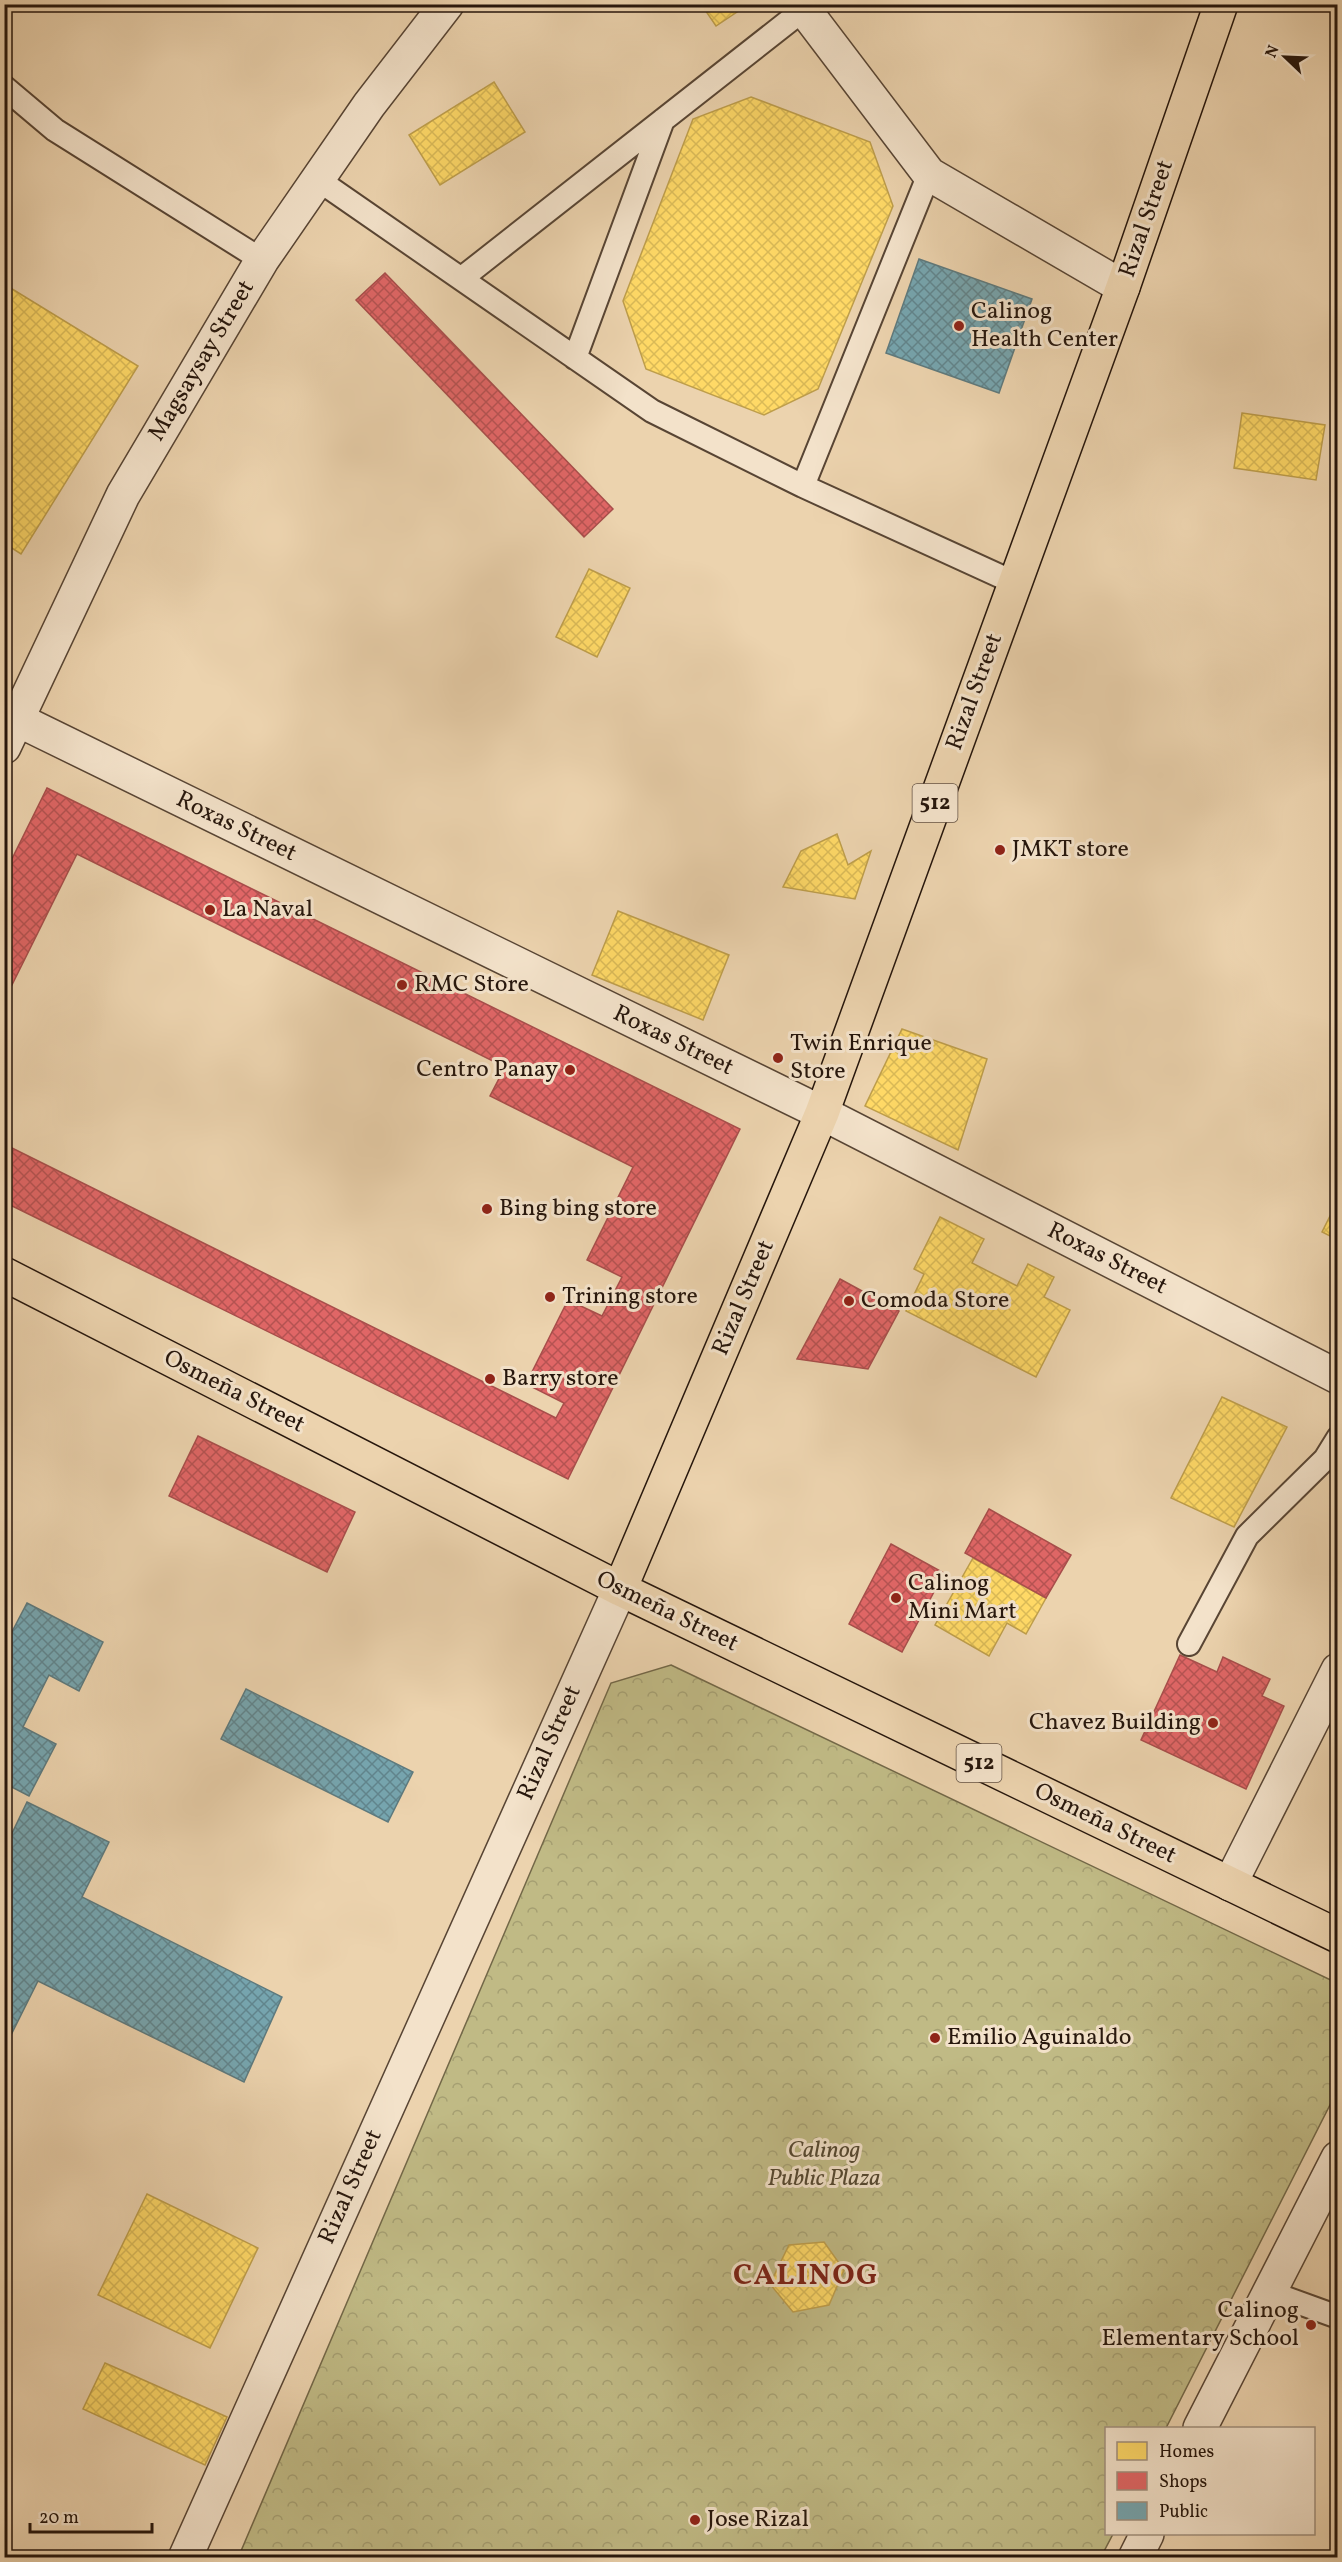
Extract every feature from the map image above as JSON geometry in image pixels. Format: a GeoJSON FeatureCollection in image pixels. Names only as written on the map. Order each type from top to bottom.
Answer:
{"type":"FeatureCollection","features":[{"type":"Feature","properties":{"kind":"main road","name":"Rizal Street"},"geometry":{"type":"LineString","coordinates":[[620,1589],[822,1113],[1123,287],[1221,4]]}},
{"type":"Feature","properties":{"kind":"main road","name":"Osmeña Street"},"geometry":{"type":"LineString","coordinates":[[4,1274],[620,1589],[1338,1936]]}},
{"type":"Feature","properties":{"kind":"street","name":"Magsaysay Street"},"geometry":{"type":"LineString","coordinates":[[8,727],[123,495],[262,260],[369,105],[447,4]]}},
{"type":"Feature","properties":{"kind":"street"},"geometry":{"type":"LineString","coordinates":[[802,7],[929,174],[1123,287]]}},
{"type":"Feature","properties":{"kind":"street","name":"Roxas Street"},"geometry":{"type":"LineString","coordinates":[[8,727],[822,1113],[1338,1377]]}},
{"type":"Feature","properties":{"kind":"street","name":"Rizal Street"},"geometry":{"type":"LineString","coordinates":[[185,2558],[620,1589]]}},
{"type":"Feature","properties":{"kind":"street"},"geometry":{"type":"LineString","coordinates":[[1230,1884],[1338,1670]]}},
{"type":"Feature","properties":{"kind":"street"},"geometry":{"type":"LineString","coordinates":[[1201,2427],[1338,2158]]}},
{"type":"Feature","properties":{"kind":"street"},"geometry":{"type":"LineString","coordinates":[[1135,2558],[1146,2535]]}},
{"type":"Feature","properties":{"kind":"lane"},"geometry":{"type":"LineString","coordinates":[[462,278],[802,7]]}},
{"type":"Feature","properties":{"kind":"lane"},"geometry":{"type":"LineString","coordinates":[[4,87],[55,130],[262,260]]}},
{"type":"Feature","properties":{"kind":"lane"},"geometry":{"type":"LineString","coordinates":[[575,358],[663,120]]}},
{"type":"Feature","properties":{"kind":"lane"},"geometry":{"type":"LineString","coordinates":[[803,486],[929,174]]}},
{"type":"Feature","properties":{"kind":"lane"},"geometry":{"type":"LineString","coordinates":[[317,179],[652,411],[803,486],[1015,583]]}},
{"type":"Feature","properties":{"kind":"lane"},"geometry":{"type":"LineString","coordinates":[[1189,1644],[1247,1536],[1325,1459],[1338,1438]]}},
{"type":"Feature","properties":{"kind":"lane"},"geometry":{"type":"LineString","coordinates":[[1269,2292],[1338,2317]]}},
{"type":"Feature","properties":{"kind":"green space","name":"Calinog Public Plaza"},"geometry":{"type":"Polygon","coordinates":[[[671,1665],[1337,1983],[1337,2091],[1167,2427],[1105,2427],[1105,2535],[1112,2535],[1101,2557],[238,2558],[611,1683],[671,1665]]]}},
{"type":"Feature","properties":{"kind":"building: Homes"},"geometry":{"type":"Polygon","coordinates":[[[701,4],[749,4],[716,26],[701,4]]]}},
{"type":"Feature","properties":{"kind":"building: Homes"},"geometry":{"type":"Polygon","coordinates":[[[494,82],[525,132],[440,185],[409,135],[494,82]]]}},
{"type":"Feature","properties":{"kind":"building: Homes"},"geometry":{"type":"Polygon","coordinates":[[[751,97],[870,142],[893,206],[818,389],[764,415],[646,369],[623,301],[693,119],[751,97]]]}},
{"type":"Feature","properties":{"kind":"building: Homes"},"geometry":{"type":"Polygon","coordinates":[[[4,284],[138,366],[21,554],[4,543],[4,284]]]}},
{"type":"Feature","properties":{"kind":"building: Homes"},"geometry":{"type":"Polygon","coordinates":[[[1242,413],[1325,425],[1316,480],[1234,468],[1242,413]]]}},
{"type":"Feature","properties":{"kind":"building: Homes"},"geometry":{"type":"Polygon","coordinates":[[[589,569],[630,588],[597,657],[556,637],[589,569]]]}},
{"type":"Feature","properties":{"kind":"building: Homes"},"geometry":{"type":"Polygon","coordinates":[[[837,834],[848,865],[871,851],[855,899],[783,887],[801,851],[837,834]]]}},
{"type":"Feature","properties":{"kind":"building: Homes"},"geometry":{"type":"Polygon","coordinates":[[[618,911],[729,955],[703,1020],[592,975],[618,911]]]}},
{"type":"Feature","properties":{"kind":"building: Homes"},"geometry":{"type":"Polygon","coordinates":[[[902,1029],[987,1059],[958,1150],[865,1106],[902,1029]]]}},
{"type":"Feature","properties":{"kind":"building: Homes"},"geometry":{"type":"Polygon","coordinates":[[[1338,1200],[1338,1240],[1322,1232],[1338,1200]]]}},
{"type":"Feature","properties":{"kind":"building: Homes"},"geometry":{"type":"Polygon","coordinates":[[[940,1217],[984,1239],[972,1263],[1017,1286],[1028,1264],[1054,1277],[1044,1297],[1070,1310],[1036,1377],[906,1311],[924,1274],[914,1269],[940,1217]]]}},
{"type":"Feature","properties":{"kind":"building: Homes"},"geometry":{"type":"Polygon","coordinates":[[[1222,1397],[1287,1427],[1234,1527],[1171,1498],[1222,1397]]]}},
{"type":"Feature","properties":{"kind":"building: Homes"},"geometry":{"type":"Polygon","coordinates":[[[973,1558],[1046,1598],[1026,1634],[1007,1623],[989,1656],[935,1625],[973,1558]]]}},
{"type":"Feature","properties":{"kind":"building: Homes"},"geometry":{"type":"Polygon","coordinates":[[[147,2194],[258,2248],[210,2348],[98,2295],[147,2194]]]}},
{"type":"Feature","properties":{"kind":"building: Homes"},"geometry":{"type":"Polygon","coordinates":[[[824,2242],[844,2270],[829,2305],[793,2312],[770,2284],[789,2245],[824,2242]]]}},
{"type":"Feature","properties":{"kind":"building: Homes"},"geometry":{"type":"Polygon","coordinates":[[[105,2363],[227,2417],[205,2465],[83,2409],[105,2363]]]}},
{"type":"Feature","properties":{"kind":"building: Shops"},"geometry":{"type":"Polygon","coordinates":[[[385,273],[613,509],[584,537],[356,300],[385,273]]]}},
{"type":"Feature","properties":{"kind":"building: Shops"},"geometry":{"type":"Polygon","coordinates":[[[47,788],[740,1129],[568,1479],[4,1202],[4,1144],[556,1418],[564,1403],[526,1384],[568,1300],[602,1316],[622,1277],[587,1260],[633,1167],[490,1096],[505,1067],[77,854],[4,1001],[4,875],[47,788]]]}},
{"type":"Feature","properties":{"kind":"building: Shops"},"geometry":{"type":"Polygon","coordinates":[[[840,1279],[899,1311],[868,1369],[797,1359],[840,1279]]]}},
{"type":"Feature","properties":{"kind":"building: Shops"},"geometry":{"type":"Polygon","coordinates":[[[198,1436],[355,1512],[327,1572],[169,1496],[198,1436]]]}},
{"type":"Feature","properties":{"kind":"building: Shops"},"geometry":{"type":"Polygon","coordinates":[[[989,1509],[1071,1555],[1046,1598],[965,1553],[989,1509]]]}},
{"type":"Feature","properties":{"kind":"building: Shops","name":"Calinog Mini Mart"},"geometry":{"type":"Polygon","coordinates":[[[891,1544],[944,1573],[902,1652],[849,1624],[891,1544]]]}},
{"type":"Feature","properties":{"kind":"building: Shops","name":"Chavez Building"},"geometry":{"type":"Polygon","coordinates":[[[1180,1655],[1217,1672],[1223,1657],[1270,1679],[1262,1696],[1284,1706],[1246,1789],[1141,1740],[1180,1655]]]}},
{"type":"Feature","properties":{"kind":"building: Public","name":"Calinog Health Center"},"geometry":{"type":"Polygon","coordinates":[[[919,259],[1032,299],[999,393],[886,353],[919,259]]]}},
{"type":"Feature","properties":{"kind":"building: Public"},"geometry":{"type":"Polygon","coordinates":[[[27,1603],[103,1642],[79,1691],[49,1675],[23,1727],[56,1744],[29,1796],[4,1783],[4,1647],[27,1603]]]}},
{"type":"Feature","properties":{"kind":"building: Public"},"geometry":{"type":"Polygon","coordinates":[[[246,1689],[413,1772],[388,1822],[221,1739],[246,1689]]]}},
{"type":"Feature","properties":{"kind":"building: Public"},"geometry":{"type":"Polygon","coordinates":[[[27,1802],[109,1842],[82,1897],[282,1997],[244,2082],[38,1981],[11,2035],[4,2031],[4,1850],[27,1802]]]}},
{"type":"Feature","properties":{"kind":"place","name":"Calinog Health Center"},"geometry":{"type":"Point","coordinates":[959,326]}},
{"type":"Feature","properties":{"kind":"place","name":"JMKT store"},"geometry":{"type":"Point","coordinates":[1000,850]}},
{"type":"Feature","properties":{"kind":"place","name":"La Naval"},"geometry":{"type":"Point","coordinates":[210,910]}},
{"type":"Feature","properties":{"kind":"place","name":"RMC Store"},"geometry":{"type":"Point","coordinates":[402,985]}},
{"type":"Feature","properties":{"kind":"place","name":"Twin Enrique Store"},"geometry":{"type":"Point","coordinates":[778,1058]}},
{"type":"Feature","properties":{"kind":"place","name":"Centro Panay"},"geometry":{"type":"Point","coordinates":[570,1070]}},
{"type":"Feature","properties":{"kind":"place","name":"Bing bing store"},"geometry":{"type":"Point","coordinates":[487,1209]}},
{"type":"Feature","properties":{"kind":"place","name":"Trining store"},"geometry":{"type":"Point","coordinates":[550,1297]}},
{"type":"Feature","properties":{"kind":"place","name":"Comoda Store"},"geometry":{"type":"Point","coordinates":[849,1301]}},
{"type":"Feature","properties":{"kind":"place","name":"Barry store"},"geometry":{"type":"Point","coordinates":[490,1379]}},
{"type":"Feature","properties":{"kind":"place","name":"Calinog Mini Mart"},"geometry":{"type":"Point","coordinates":[896,1598]}},
{"type":"Feature","properties":{"kind":"place","name":"Chavez Building"},"geometry":{"type":"Point","coordinates":[1213,1723]}},
{"type":"Feature","properties":{"kind":"place","name":"Emilio Aguinaldo"},"geometry":{"type":"Point","coordinates":[935,2038]}},
{"type":"Feature","properties":{"kind":"place","name":"Calinog Elementary School"},"geometry":{"type":"Point","coordinates":[1311,2325]}},
{"type":"Feature","properties":{"kind":"place","name":"Jose Rizal"},"geometry":{"type":"Point","coordinates":[695,2520]}},
{"type":"Feature","properties":{"kind":"district","name":"CALINOG"},"geometry":{"type":"Point","coordinates":[806,2276]}}]}
